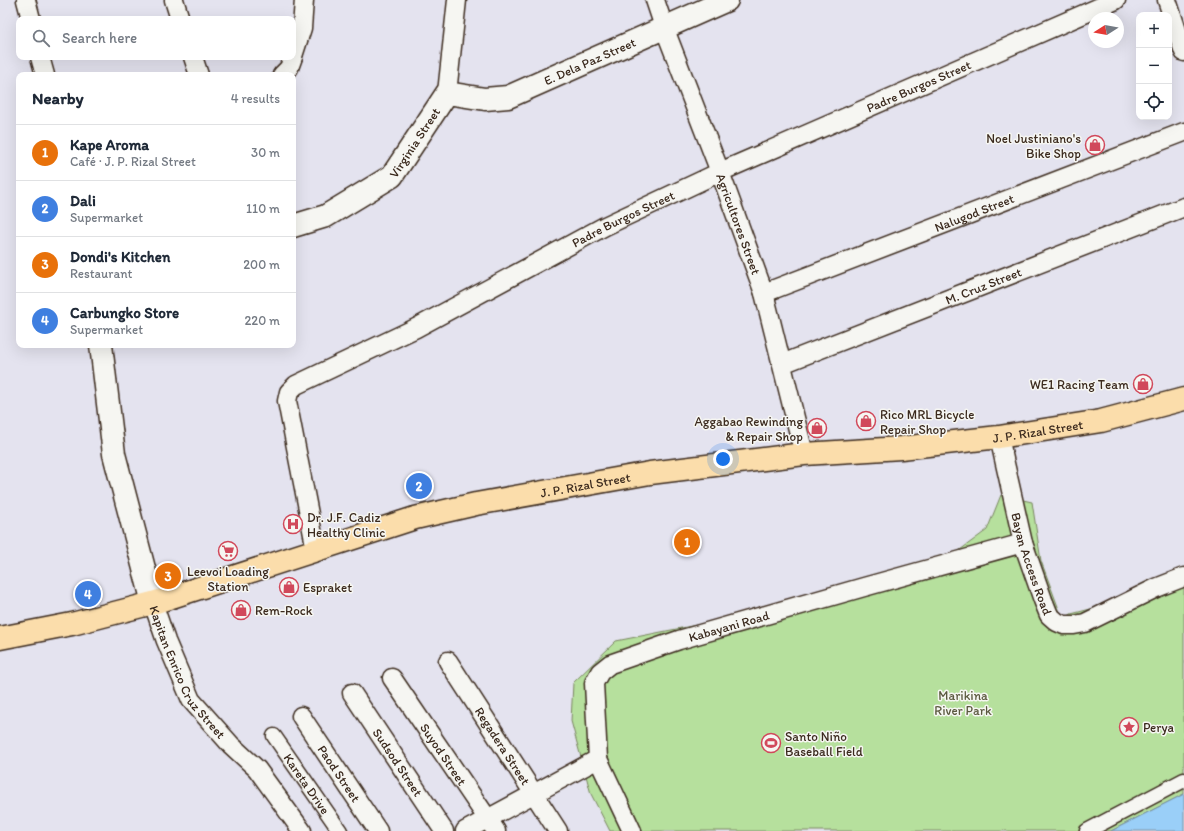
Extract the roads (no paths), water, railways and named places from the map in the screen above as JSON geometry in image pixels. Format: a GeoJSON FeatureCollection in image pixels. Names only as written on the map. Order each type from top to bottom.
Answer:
{"type":"FeatureCollection","features":[{"type":"Feature","properties":{"kind":"main road","name":"J. P. Rizal Street"},"geometry":{"type":"LineString","coordinates":[[0,638],[72,624],[153,603],[415,518],[476,504],[650,473],[804,454],[901,448],[999,437],[1101,421],[1184,399]]}},
{"type":"Feature","properties":{"kind":"street"},"geometry":{"type":"LineString","coordinates":[[26,0],[30,16]]}},
{"type":"Feature","properties":{"kind":"street"},"geometry":{"type":"LineString","coordinates":[[174,0],[179,16]]}},
{"type":"Feature","properties":{"kind":"street"},"geometry":{"type":"LineString","coordinates":[[296,47],[302,28],[304,0]]}},
{"type":"Feature","properties":{"kind":"street","name":"Virginia Street"},"geometry":{"type":"LineString","coordinates":[[296,225],[326,216],[392,176],[447,92],[457,0]]}},
{"type":"Feature","properties":{"kind":"street","name":"Agricultores Street"},"geometry":{"type":"LineString","coordinates":[[655,0],[764,293],[804,454]]}},
{"type":"Feature","properties":{"kind":"street","name":"E. Dela Paz Street"},"geometry":{"type":"LineString","coordinates":[[447,92],[484,99],[508,97],[727,0]]}},
{"type":"Feature","properties":{"kind":"street","name":"Padre Burgos Street"},"geometry":{"type":"LineString","coordinates":[[316,550],[287,401],[288,392],[296,385],[416,328],[606,226],[720,172],[1116,0]]}},
{"type":"Feature","properties":{"kind":"street"},"geometry":{"type":"LineString","coordinates":[[1166,0],[1184,52]]}},
{"type":"Feature","properties":{"kind":"street"},"geometry":{"type":"LineString","coordinates":[[41,60],[44,72]]}},
{"type":"Feature","properties":{"kind":"street"},"geometry":{"type":"LineString","coordinates":[[194,60],[197,72]]}},
{"type":"Feature","properties":{"kind":"street"},"geometry":{"type":"LineString","coordinates":[[285,72],[289,68],[292,60]]}},
{"type":"Feature","properties":{"kind":"street","name":"Nalugod Street"},"geometry":{"type":"LineString","coordinates":[[764,293],[1184,132]]}},
{"type":"Feature","properties":{"kind":"street","name":"M. Cruz Street"},"geometry":{"type":"LineString","coordinates":[[782,364],[1184,207]]}},
{"type":"Feature","properties":{"kind":"street","name":"Kapitan Enrico Cruz Street"},"geometry":{"type":"LineString","coordinates":[[102,348],[114,454],[153,603],[166,641],[191,700],[230,745],[257,769],[302,831]]}},
{"type":"Feature","properties":{"kind":"street","name":"Bayan Access Road"},"geometry":{"type":"LineString","coordinates":[[999,437],[1023,544],[1049,614],[1057,622],[1064,625],[1085,623],[1156,588],[1184,577]]}},
{"type":"Feature","properties":{"kind":"street","name":"Kabayani Road"},"geometry":{"type":"LineString","coordinates":[[632,831],[598,759],[594,683],[600,672],[610,664],[679,640],[864,587],[1023,544]]}},
{"type":"Feature","properties":{"kind":"street","name":"Regadera Street"},"geometry":{"type":"LineString","coordinates":[[448,661],[558,831]]}},
{"type":"Feature","properties":{"kind":"street","name":"Suyod Street"},"geometry":{"type":"LineString","coordinates":[[392,678],[492,825]]}},
{"type":"Feature","properties":{"kind":"street","name":"Sudsod Street"},"geometry":{"type":"LineString","coordinates":[[352,693],[444,831]]}},
{"type":"Feature","properties":{"kind":"street","name":"Paod Street"},"geometry":{"type":"LineString","coordinates":[[301,716],[378,831]]}},
{"type":"Feature","properties":{"kind":"street","name":"Kareta Drive"},"geometry":{"type":"LineString","coordinates":[[274,736],[340,831]]}},
{"type":"Feature","properties":{"kind":"street"},"geometry":{"type":"LineString","coordinates":[[465,831],[492,825],[534,794],[598,759]]}},
{"type":"Feature","properties":{"kind":"street"},"geometry":{"type":"LineString","coordinates":[[1087,831],[1184,780]]}},
{"type":"Feature","properties":{"kind":"water"},"geometry":{"type":"Polygon","coordinates":[[[1184,794],[1184,831],[1111,831],[1184,794]]]}},
{"type":"Feature","properties":{"kind":"place","name":"Noel Justiniano's Bike Shop"},"geometry":{"type":"Point","coordinates":[1095,145]}},
{"type":"Feature","properties":{"kind":"place","name":"WE1 Racing Team"},"geometry":{"type":"Point","coordinates":[1143,384]}},
{"type":"Feature","properties":{"kind":"place","name":"Rico MRL Bicycle Repair Shop"},"geometry":{"type":"Point","coordinates":[866,421]}},
{"type":"Feature","properties":{"kind":"place","name":"Aggabao Rewinding & Repair Shop"},"geometry":{"type":"Point","coordinates":[817,428]}},
{"type":"Feature","properties":{"kind":"place","name":"Dali"},"geometry":{"type":"Point","coordinates":[419,486]}},
{"type":"Feature","properties":{"kind":"place","name":"Dr. J.F. Cadiz Healthy Clinic"},"geometry":{"type":"Point","coordinates":[293,524]}},
{"type":"Feature","properties":{"kind":"place","name":"Kape Aroma"},"geometry":{"type":"Point","coordinates":[687,542]}},
{"type":"Feature","properties":{"kind":"place","name":"Leevoi Loading Station"},"geometry":{"type":"Point","coordinates":[228,551]}},
{"type":"Feature","properties":{"kind":"place","name":"Dondi's Kitchen"},"geometry":{"type":"Point","coordinates":[168,576]}},
{"type":"Feature","properties":{"kind":"place","name":"Espraket"},"geometry":{"type":"Point","coordinates":[289,587]}},
{"type":"Feature","properties":{"kind":"place","name":"Carbungko Store"},"geometry":{"type":"Point","coordinates":[88,594]}},
{"type":"Feature","properties":{"kind":"place","name":"Rem-Rock"},"geometry":{"type":"Point","coordinates":[241,610]}},
{"type":"Feature","properties":{"kind":"place","name":"Perya"},"geometry":{"type":"Point","coordinates":[1129,727]}},
{"type":"Feature","properties":{"kind":"place","name":"Santo Niño Baseball Field"},"geometry":{"type":"Point","coordinates":[771,743]}},
{"type":"Feature","properties":{"kind":"park label","name":"Marikina River Park"},"geometry":{"type":"Point","coordinates":[963,702]}}]}
